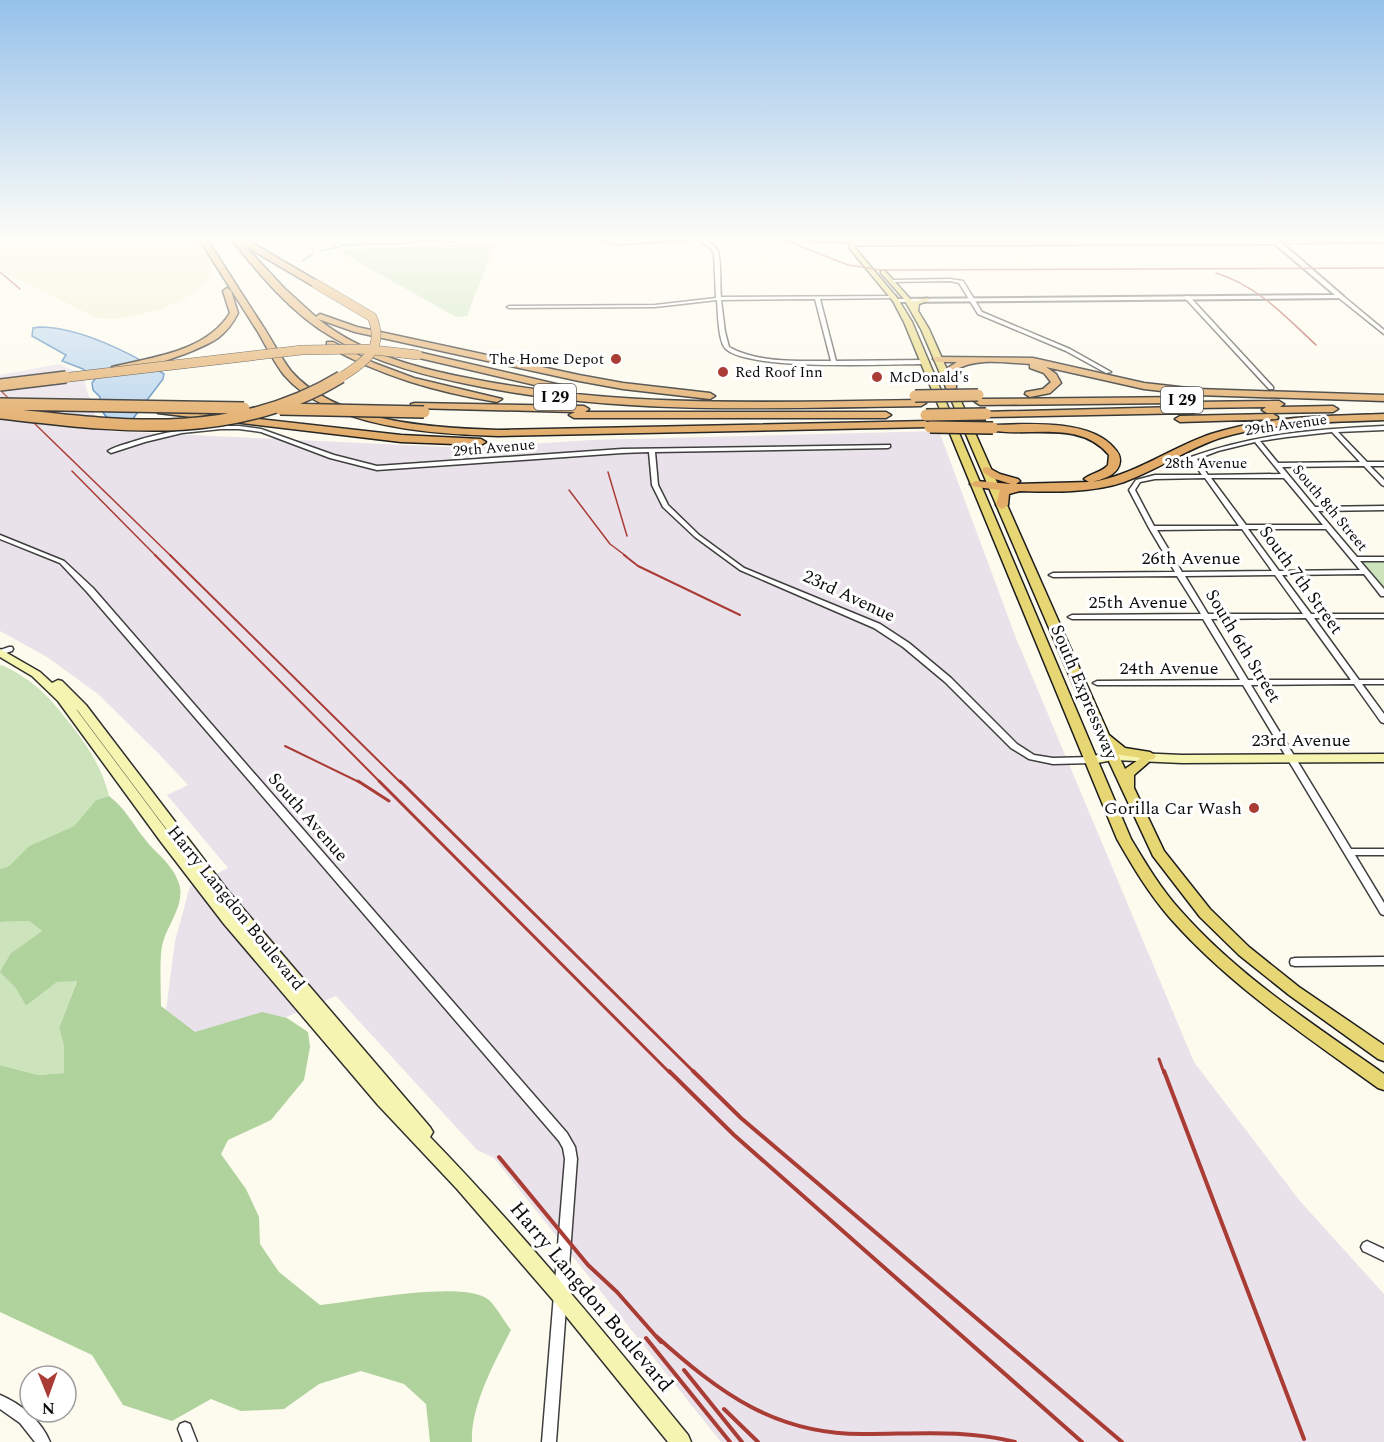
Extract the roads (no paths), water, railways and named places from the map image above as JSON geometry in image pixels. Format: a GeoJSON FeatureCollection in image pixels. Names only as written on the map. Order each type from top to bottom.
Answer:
{"type":"FeatureCollection","features":[{"type":"Feature","properties":{"kind":"highway"},"geometry":{"type":"LineString","coordinates":[[80,375],[155,360],[183,351],[213,336],[228,325],[234,313],[233,306]]}},
{"type":"Feature","properties":{"kind":"highway","name":"I 29"},"geometry":{"type":"LineString","coordinates":[[245,306],[276,357],[295,380],[308,390],[342,408],[401,424],[452,431],[498,433],[693,430],[900,425],[924,413]]}},
{"type":"Feature","properties":{"kind":"highway"},"geometry":{"type":"LineString","coordinates":[[294,306],[312,329],[326,341],[368,365],[427,387],[497,399],[666,410]]}},
{"type":"Feature","properties":{"kind":"highway","name":"I 29"},"geometry":{"type":"LineString","coordinates":[[298,306],[318,324],[362,349],[407,366],[484,386],[533,394],[650,404],[842,404],[924,413]]}},
{"type":"Feature","properties":{"kind":"highway"},"geometry":{"type":"LineString","coordinates":[[301,306],[337,324],[622,386],[722,397],[924,413]]}},
{"type":"Feature","properties":{"kind":"highway"},"geometry":{"type":"LineString","coordinates":[[0,413],[96,425],[162,425],[239,416],[305,396],[337,381],[359,367],[373,352],[378,338],[372,317],[354,306]]}},
{"type":"Feature","properties":{"kind":"highway"},"geometry":{"type":"LineString","coordinates":[[0,385],[302,350],[365,350],[418,356],[566,389],[655,399],[842,404]]}},
{"type":"Feature","properties":{"kind":"highway"},"geometry":{"type":"LineString","coordinates":[[0,404],[924,413],[985,411],[1053,388],[1056,381],[1048,371],[1029,364],[937,357],[925,360]]}},
{"type":"Feature","properties":{"kind":"highway"},"geometry":{"type":"LineString","coordinates":[[951,388],[951,369],[972,360],[1042,362],[1127,383],[1197,392],[1384,398]]}},
{"type":"Feature","properties":{"kind":"highway"},"geometry":{"type":"LineString","coordinates":[[519,378],[644,394],[722,397]]}},
{"type":"Feature","properties":{"kind":"highway"},"geometry":{"type":"LineString","coordinates":[[0,397],[703,416],[985,411],[1384,409]]}},
{"type":"Feature","properties":{"kind":"highway","name":"I 29"},"geometry":{"type":"LineString","coordinates":[[985,411],[1384,398]]}},
{"type":"Feature","properties":{"kind":"highway"},"geometry":{"type":"LineString","coordinates":[[401,424],[505,430],[985,411],[1384,403]]}},
{"type":"Feature","properties":{"kind":"highway"},"geometry":{"type":"LineString","coordinates":[[21,404],[211,415],[398,439],[484,442],[693,430]]}},
{"type":"Feature","properties":{"kind":"highway"},"geometry":{"type":"LineString","coordinates":[[985,411],[1048,429],[1077,433],[1103,443],[1114,455],[1115,461],[1110,471],[1100,476],[1082,481],[1036,484],[1007,490],[1002,496],[1002,505]]}},
{"type":"Feature","properties":{"kind":"highway","name":"I 29"},"geometry":{"type":"LineString","coordinates":[[985,411],[1384,416]]}},
{"type":"Feature","properties":{"kind":"highway"},"geometry":{"type":"LineString","coordinates":[[976,484],[1093,485],[1112,482],[1182,448],[1216,436],[1249,428],[1318,419],[1384,416]]}},
{"type":"Feature","properties":{"kind":"highway"},"geometry":{"type":"LineString","coordinates":[[987,470],[1004,479],[1036,484]]}},
{"type":"Feature","properties":{"kind":"main road","name":"South Expressway"},"geometry":{"type":"LineString","coordinates":[[913,306],[951,388],[1114,760],[1152,842],[1170,871],[1225,934],[1294,991],[1384,1054]]}},
{"type":"Feature","properties":{"kind":"main road","name":"South Expressway"},"geometry":{"type":"LineString","coordinates":[[901,307],[1133,857],[1176,916],[1236,974],[1384,1083]]}},
{"type":"Feature","properties":{"kind":"main road","name":"Harry Langdon Boulevard"},"geometry":{"type":"LineString","coordinates":[[2,650],[36,674],[62,698],[229,920],[384,1100],[464,1183],[560,1293],[681,1442]]}},
{"type":"Feature","properties":{"kind":"main road"},"geometry":{"type":"LineString","coordinates":[[1102,733],[1121,750],[1147,759]]}},
{"type":"Feature","properties":{"kind":"main road","name":"23rd Avenue"},"geometry":{"type":"LineString","coordinates":[[1092,760],[1384,758]]}},
{"type":"Feature","properties":{"kind":"main road"},"geometry":{"type":"LineString","coordinates":[[1130,795],[1128,774],[1147,759]]}},
{"type":"Feature","properties":{"kind":"street"},"geometry":{"type":"LineString","coordinates":[[509,307],[612,306]]}},
{"type":"Feature","properties":{"kind":"street"},"geometry":{"type":"LineString","coordinates":[[721,306],[725,346],[738,356],[762,361],[925,360]]}},
{"type":"Feature","properties":{"kind":"street"},"geometry":{"type":"LineString","coordinates":[[819,306],[834,362]]}},
{"type":"Feature","properties":{"kind":"street"},"geometry":{"type":"LineString","coordinates":[[976,306],[982,314],[1068,350],[1108,372]]}},
{"type":"Feature","properties":{"kind":"street"},"geometry":{"type":"LineString","coordinates":[[1195,306],[1270,388]]}},
{"type":"Feature","properties":{"kind":"street"},"geometry":{"type":"LineString","coordinates":[[1352,306],[1384,333]]}},
{"type":"Feature","properties":{"kind":"street"},"geometry":{"type":"LineString","coordinates":[[1376,326],[1384,326]]}},
{"type":"Feature","properties":{"kind":"street","name":"29th Avenue"},"geometry":{"type":"LineString","coordinates":[[111,451],[147,439],[210,428],[233,427],[256,429],[354,464],[377,468],[652,450],[888,446]]}},
{"type":"Feature","properties":{"kind":"street","name":"29th Avenue"},"geometry":{"type":"LineString","coordinates":[[1194,458],[1256,440],[1333,430],[1384,428]]}},
{"type":"Feature","properties":{"kind":"street"},"geometry":{"type":"LineString","coordinates":[[1333,430],[1384,484]]}},
{"type":"Feature","properties":{"kind":"street","name":"South 8th Street"},"geometry":{"type":"LineString","coordinates":[[1256,440],[1384,594]]}},
{"type":"Feature","properties":{"kind":"street","name":"23rd Avenue"},"geometry":{"type":"LineString","coordinates":[[652,450],[655,485],[665,506],[697,536],[742,569],[877,626],[906,645],[940,674],[1014,746],[1032,758],[1053,761],[1092,760]]}},
{"type":"Feature","properties":{"kind":"street","name":"South 7th Street"},"geometry":{"type":"LineString","coordinates":[[1194,458],[1384,720]]}},
{"type":"Feature","properties":{"kind":"street"},"geometry":{"type":"LineString","coordinates":[[1276,465],[1384,464]]}},
{"type":"Feature","properties":{"kind":"street","name":"28th Avenue"},"geometry":{"type":"LineString","coordinates":[[1132,490],[1136,483],[1147,478],[1286,476]]}},
{"type":"Feature","properties":{"kind":"street","name":"South 6th Street"},"geometry":{"type":"LineString","coordinates":[[1132,490],[1152,528],[1384,911]]}},
{"type":"Feature","properties":{"kind":"street"},"geometry":{"type":"LineString","coordinates":[[1313,509],[1384,508]]}},
{"type":"Feature","properties":{"kind":"street"},"geometry":{"type":"LineString","coordinates":[[1152,528],[1328,527]]}},
{"type":"Feature","properties":{"kind":"street","name":"South Avenue"},"geometry":{"type":"LineString","coordinates":[[0,537],[62,562],[90,590],[539,1108],[569,1147],[571,1159],[560,1293]]}},
{"type":"Feature","properties":{"kind":"street"},"geometry":{"type":"LineString","coordinates":[[1355,559],[1384,559]]}},
{"type":"Feature","properties":{"kind":"street","name":"26th Avenue"},"geometry":{"type":"LineString","coordinates":[[1053,575],[1366,572]]}},
{"type":"Feature","properties":{"kind":"street","name":"25th Avenue"},"geometry":{"type":"LineString","coordinates":[[1072,617],[1384,616]]}},
{"type":"Feature","properties":{"kind":"street","name":"24th Avenue"},"geometry":{"type":"LineString","coordinates":[[1097,684],[1384,682]]}},
{"type":"Feature","properties":{"kind":"street"},"geometry":{"type":"LineString","coordinates":[[1349,852],[1384,852]]}},
{"type":"Feature","properties":{"kind":"street"},"geometry":{"type":"LineString","coordinates":[[1295,962],[1384,962]]}},
{"type":"Feature","properties":{"kind":"street"},"geometry":{"type":"LineString","coordinates":[[1367,1247],[1384,1255]]}},
{"type":"Feature","properties":{"kind":"street"},"geometry":{"type":"LineString","coordinates":[[549,1442],[560,1293]]}},
{"type":"Feature","properties":{"kind":"street"},"geometry":{"type":"LineString","coordinates":[[0,1401],[18,1411],[30,1422],[43,1442]]}},
{"type":"Feature","properties":{"kind":"water"},"geometry":{"type":"Polygon","coordinates":[[[40,327],[88,336],[164,374],[163,379],[132,420],[111,421],[101,408],[100,397],[93,390],[92,383],[95,379],[83,369],[62,361],[66,355],[32,336],[33,328],[40,327]]]}},
{"type":"Feature","properties":{"kind":"railway"},"geometry":{"type":"LineString","coordinates":[[1274,306],[1316,345]]}},
{"type":"Feature","properties":{"kind":"railway"},"geometry":{"type":"LineString","coordinates":[[0,390],[171,556]]}},
{"type":"Feature","properties":{"kind":"railway"},"geometry":{"type":"LineString","coordinates":[[72,471],[156,556]]}},
{"type":"Feature","properties":{"kind":"railway"},"geometry":{"type":"LineString","coordinates":[[608,472],[627,536]]}},
{"type":"Feature","properties":{"kind":"railway"},"geometry":{"type":"LineString","coordinates":[[569,490],[610,544],[626,556]]}},
{"type":"Feature","properties":{"kind":"railway"},"geometry":{"type":"LineString","coordinates":[[155,555],[381,783]]}},
{"type":"Feature","properties":{"kind":"railway"},"geometry":{"type":"LineString","coordinates":[[170,555],[401,783]]}},
{"type":"Feature","properties":{"kind":"railway"},"geometry":{"type":"LineString","coordinates":[[624,555],[638,566],[740,615]]}},
{"type":"Feature","properties":{"kind":"railway"},"geometry":{"type":"LineString","coordinates":[[285,746],[361,783]]}},
{"type":"Feature","properties":{"kind":"railway"},"geometry":{"type":"LineString","coordinates":[[358,781],[389,801]]}},
{"type":"Feature","properties":{"kind":"railway"},"geometry":{"type":"LineString","coordinates":[[379,781],[670,1073]]}},
{"type":"Feature","properties":{"kind":"railway"},"geometry":{"type":"LineString","coordinates":[[400,781],[695,1073]]}},
{"type":"Feature","properties":{"kind":"railway"},"geometry":{"type":"LineString","coordinates":[[1159,1059],[1164,1073]]}},
{"type":"Feature","properties":{"kind":"railway"},"geometry":{"type":"LineString","coordinates":[[669,1071],[734,1135],[1082,1442]]}},
{"type":"Feature","properties":{"kind":"railway"},"geometry":{"type":"LineString","coordinates":[[693,1071],[741,1118],[1122,1442]]}},
{"type":"Feature","properties":{"kind":"railway"},"geometry":{"type":"LineString","coordinates":[[1164,1071],[1304,1439]]}},
{"type":"Feature","properties":{"kind":"railway"},"geometry":{"type":"LineString","coordinates":[[499,1157],[588,1265],[617,1292],[661,1342]]}},
{"type":"Feature","properties":{"kind":"railway"},"geometry":{"type":"LineString","coordinates":[[656,1336],[703,1376],[751,1407],[803,1427],[865,1434],[978,1435],[1015,1442]]}},
{"type":"Feature","properties":{"kind":"railway"},"geometry":{"type":"LineString","coordinates":[[646,1338],[730,1442]]}},
{"type":"Feature","properties":{"kind":"railway"},"geometry":{"type":"LineString","coordinates":[[684,1370],[742,1442]]}},
{"type":"Feature","properties":{"kind":"railway"},"geometry":{"type":"LineString","coordinates":[[724,1409],[758,1442]]}},
{"type":"Feature","properties":{"kind":"place","name":"The Home Depot"},"geometry":{"type":"Point","coordinates":[616,359]}},
{"type":"Feature","properties":{"kind":"place","name":"Red Roof Inn"},"geometry":{"type":"Point","coordinates":[723,372]}},
{"type":"Feature","properties":{"kind":"place","name":"McDonald's"},"geometry":{"type":"Point","coordinates":[877,377]}},
{"type":"Feature","properties":{"kind":"place","name":"Gorilla Car Wash"},"geometry":{"type":"Point","coordinates":[1254,808]}}]}
